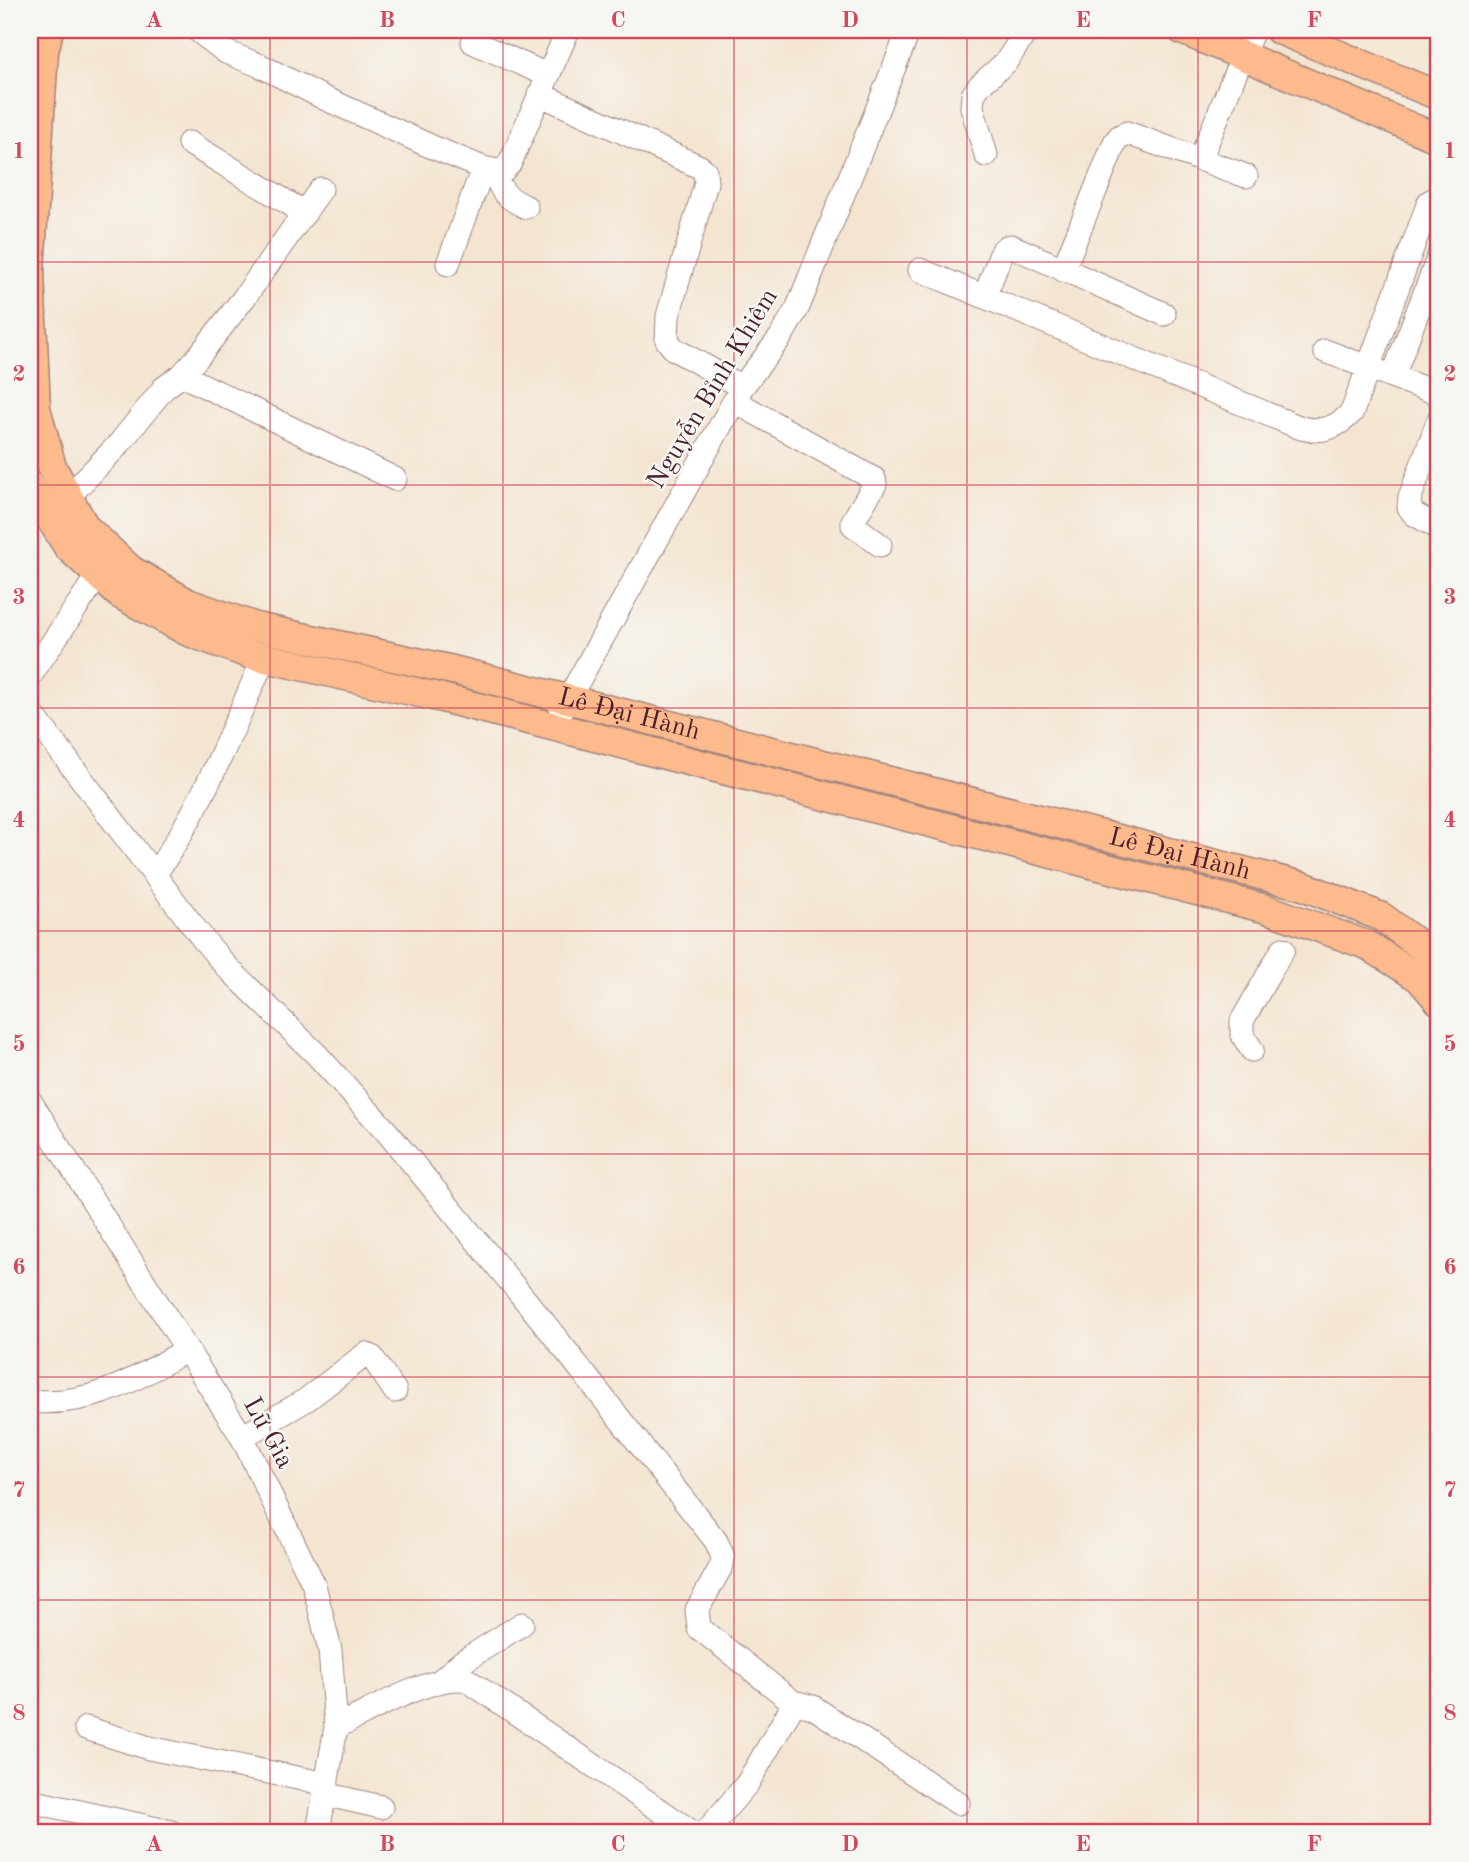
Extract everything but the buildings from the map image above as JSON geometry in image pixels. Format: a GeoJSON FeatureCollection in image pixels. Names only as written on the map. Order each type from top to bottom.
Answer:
{"type":"FeatureCollection","features":[{"type":"Feature","properties":{"kind":"main road","name":"Lê Đại Hành"},"geometry":{"type":"LineString","coordinates":[[49,30],[44,52],[30,270],[36,408],[52,467],[85,527],[131,570],[188,603],[256,627],[453,670],[1303,886],[1382,917],[1439,960]]}},
{"type":"Feature","properties":{"kind":"main road"},"geometry":{"type":"LineString","coordinates":[[1182,30],[1248,43],[1439,139]]}},
{"type":"Feature","properties":{"kind":"main road"},"geometry":{"type":"LineString","coordinates":[[1279,30],[1439,96]]}},
{"type":"Feature","properties":{"kind":"main road","name":"Lê Đại Hành"},"geometry":{"type":"LineString","coordinates":[[30,486],[68,547],[98,575],[119,594],[186,631],[264,658],[554,726],[1267,909],[1367,945],[1419,978],[1439,1002]]}},
{"type":"Feature","properties":{"kind":"street"},"geometry":{"type":"LineString","coordinates":[[197,30],[226,52],[401,133],[502,172],[510,163],[568,30]]}},
{"type":"Feature","properties":{"kind":"street","name":"Nguyễn Bỉnh Khiêm"},"geometry":{"type":"LineString","coordinates":[[554,726],[738,394],[780,338],[797,307],[909,30]]}},
{"type":"Feature","properties":{"kind":"street"},"geometry":{"type":"LineString","coordinates":[[986,155],[972,107],[973,95],[979,86],[1006,62],[1027,30]]}},
{"type":"Feature","properties":{"kind":"street"},"geometry":{"type":"LineString","coordinates":[[473,42],[543,84],[705,171],[706,183],[668,316],[667,340],[674,349],[738,394],[874,479],[875,484],[853,525],[880,545]]}},
{"type":"Feature","properties":{"kind":"street"},"geometry":{"type":"LineString","coordinates":[[1200,160],[1248,43]]}},
{"type":"Feature","properties":{"kind":"street"},"geometry":{"type":"LineString","coordinates":[[1063,270],[1115,142],[1120,136],[1127,133],[1246,176]]}},
{"type":"Feature","properties":{"kind":"street"},"geometry":{"type":"LineString","coordinates":[[189,143],[305,213]]}},
{"type":"Feature","properties":{"kind":"street"},"geometry":{"type":"LineString","coordinates":[[489,169],[500,189],[526,207]]}},
{"type":"Feature","properties":{"kind":"street"},"geometry":{"type":"LineString","coordinates":[[448,264],[489,169]]}},
{"type":"Feature","properties":{"kind":"street"},"geometry":{"type":"LineString","coordinates":[[68,497],[119,444],[164,388],[182,375],[244,298],[321,189]]}},
{"type":"Feature","properties":{"kind":"street"},"geometry":{"type":"LineString","coordinates":[[920,270],[1301,428],[1318,432],[1342,423],[1352,412],[1429,202],[1439,197]]}},
{"type":"Feature","properties":{"kind":"street"},"geometry":{"type":"LineString","coordinates":[[990,283],[1006,247],[1011,246],[1164,314]]}},
{"type":"Feature","properties":{"kind":"street"},"geometry":{"type":"LineString","coordinates":[[1393,376],[1439,256]]}},
{"type":"Feature","properties":{"kind":"street"},"geometry":{"type":"LineString","coordinates":[[1325,351],[1439,394]]}},
{"type":"Feature","properties":{"kind":"street"},"geometry":{"type":"LineString","coordinates":[[182,375],[395,479]]}},
{"type":"Feature","properties":{"kind":"street"},"geometry":{"type":"LineString","coordinates":[[1439,419],[1410,497],[1409,507],[1414,514],[1439,528]]}},
{"type":"Feature","properties":{"kind":"street"},"geometry":{"type":"LineString","coordinates":[[30,676],[98,575]]}},
{"type":"Feature","properties":{"kind":"street"},"geometry":{"type":"LineString","coordinates":[[155,874],[193,813],[264,658]]}},
{"type":"Feature","properties":{"kind":"street"},"geometry":{"type":"LineString","coordinates":[[30,711],[226,966],[317,1055],[387,1132],[533,1309],[716,1541],[723,1557],[722,1565],[697,1610],[699,1628],[793,1702],[813,1707],[958,1803]]}},
{"type":"Feature","properties":{"kind":"street"},"geometry":{"type":"LineString","coordinates":[[1252,1050],[1241,1034],[1242,1021],[1283,949]]}},
{"type":"Feature","properties":{"kind":"street","name":"Lữ Gia"},"geometry":{"type":"LineString","coordinates":[[30,1101],[242,1437],[314,1585],[330,1650],[336,1727],[318,1832]]}},
{"type":"Feature","properties":{"kind":"street"},"geometry":{"type":"LineString","coordinates":[[30,1401],[56,1403],[94,1396],[137,1378],[187,1350]]}},
{"type":"Feature","properties":{"kind":"street"},"geometry":{"type":"LineString","coordinates":[[242,1437],[286,1414],[366,1354],[372,1357],[395,1391]]}},
{"type":"Feature","properties":{"kind":"street"},"geometry":{"type":"LineString","coordinates":[[440,1681],[462,1662],[522,1624]]}},
{"type":"Feature","properties":{"kind":"street"},"geometry":{"type":"LineString","coordinates":[[336,1727],[440,1681],[457,1678],[475,1685],[692,1832]]}},
{"type":"Feature","properties":{"kind":"street"},"geometry":{"type":"LineString","coordinates":[[706,1832],[747,1784],[793,1702]]}},
{"type":"Feature","properties":{"kind":"street"},"geometry":{"type":"LineString","coordinates":[[86,1728],[149,1748],[326,1789],[381,1807]]}},
{"type":"Feature","properties":{"kind":"street"},"geometry":{"type":"LineString","coordinates":[[30,1801],[171,1832]]}}]}
